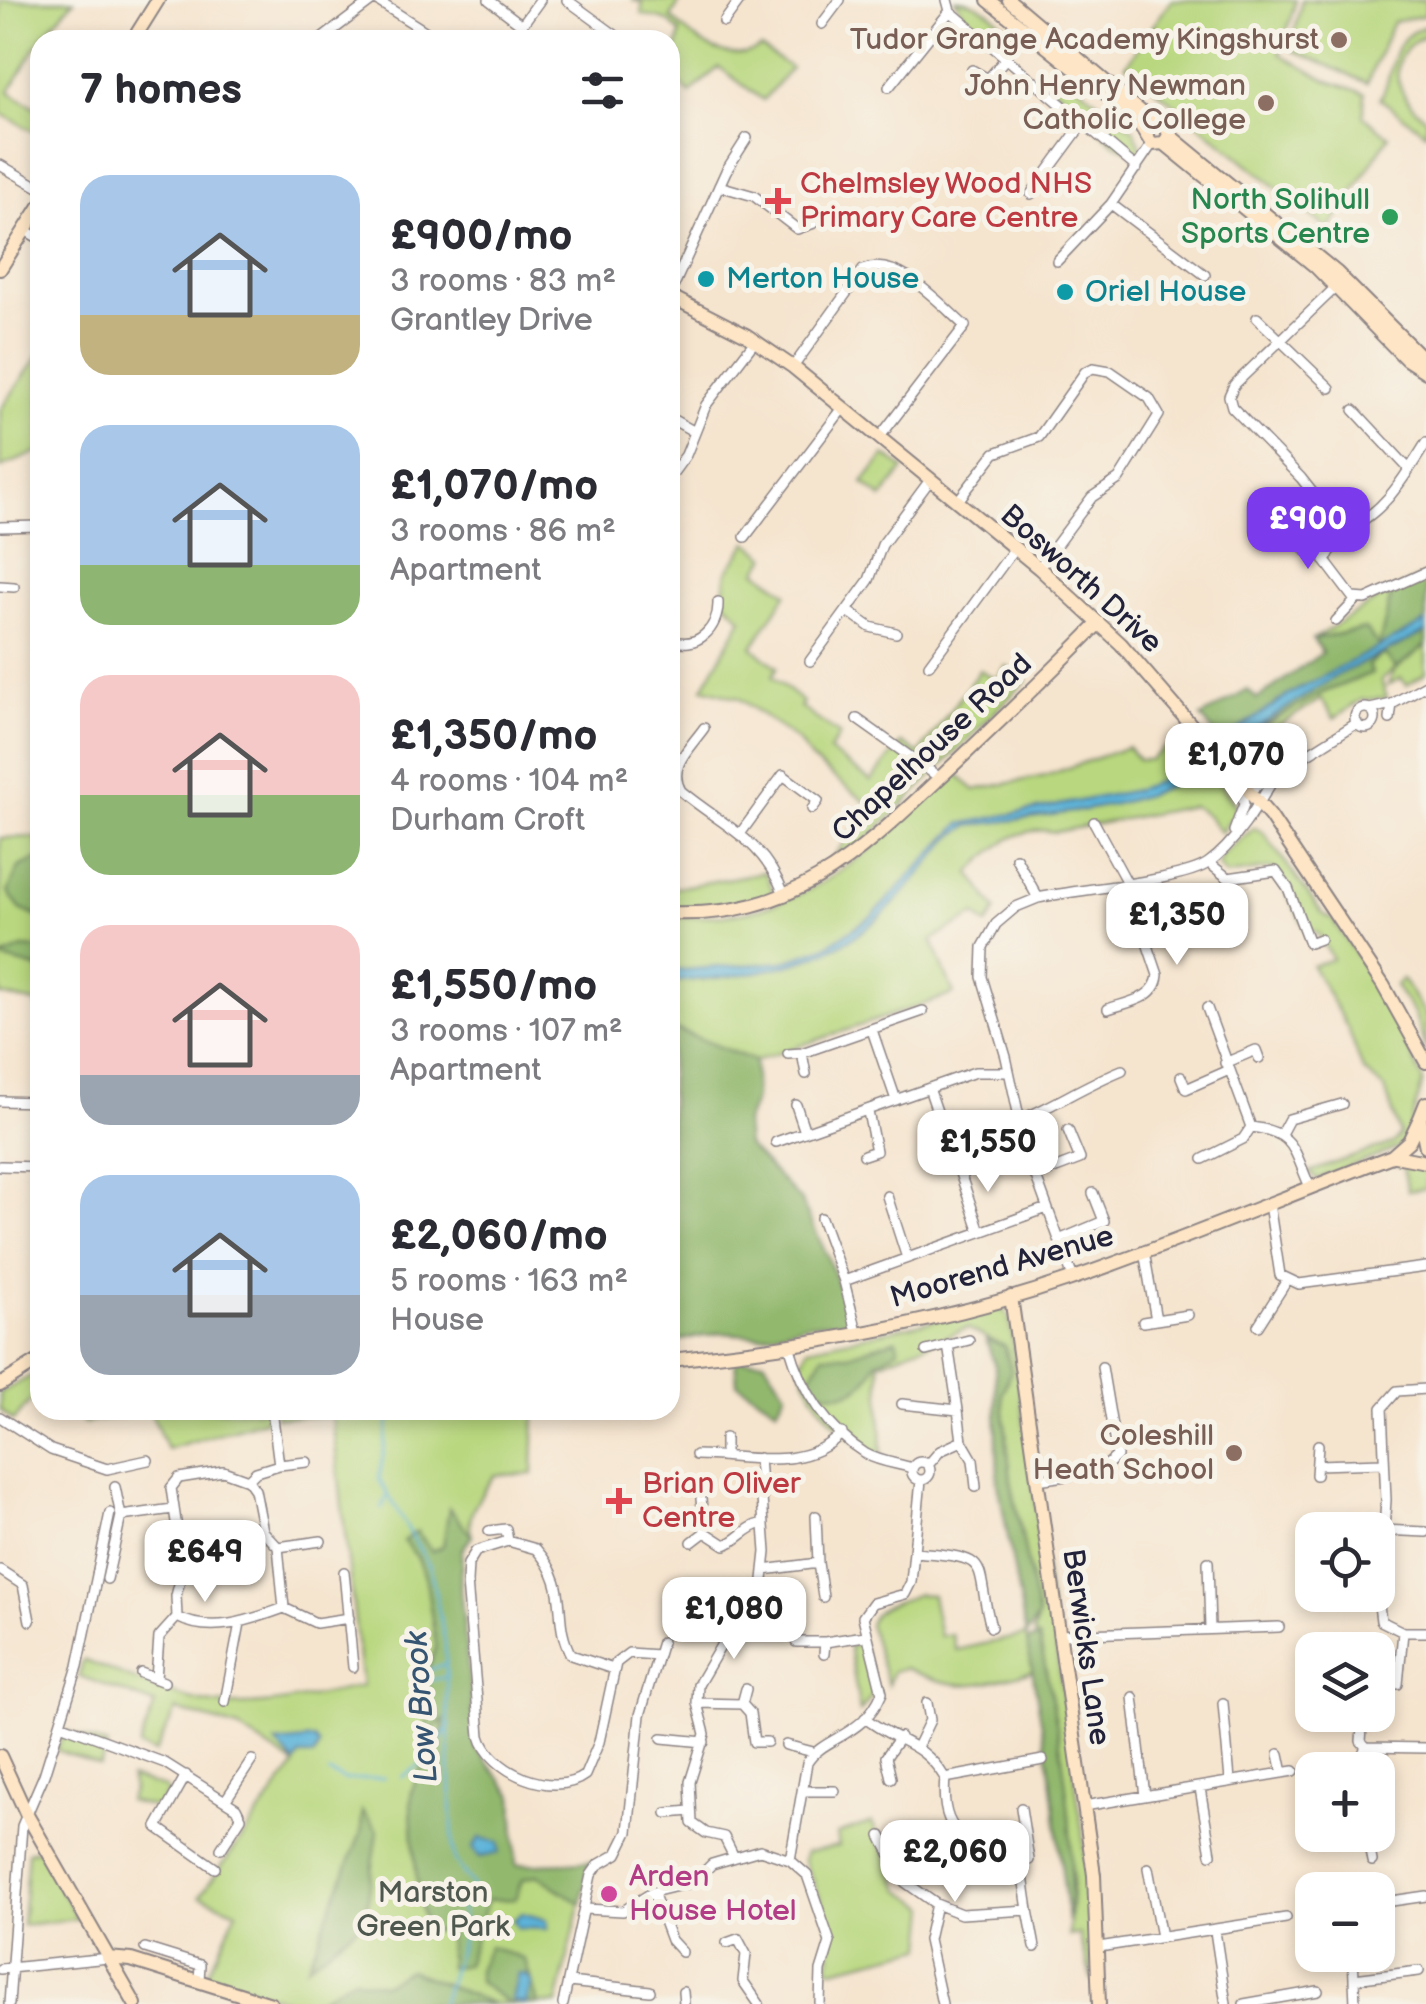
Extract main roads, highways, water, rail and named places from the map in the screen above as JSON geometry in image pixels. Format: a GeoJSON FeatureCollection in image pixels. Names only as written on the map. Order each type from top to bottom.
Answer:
{"type":"FeatureCollection","features":[{"type":"Feature","properties":{"kind":"water"},"geometry":{"type":"Polygon","coordinates":[[[1426,622],[1426,632],[1337,675],[1227,747],[1222,741],[1288,695],[1426,622]]]}},
{"type":"Feature","properties":{"kind":"water"},"geometry":{"type":"Polygon","coordinates":[[[1205,758],[1209,763],[1184,779],[1126,801],[969,826],[954,835],[881,916],[835,948],[754,973],[680,981],[680,970],[782,962],[825,947],[872,916],[960,824],[1131,791],[1187,772],[1205,758]]]}},
{"type":"Feature","properties":{"kind":"water"},"geometry":{"type":"Polygon","coordinates":[[[314,1739],[319,1745],[314,1756],[300,1756],[295,1763],[276,1743],[314,1739]]]}},
{"type":"Feature","properties":{"kind":"water"},"geometry":{"type":"Polygon","coordinates":[[[480,1838],[499,1842],[499,1853],[480,1857],[473,1848],[480,1838]]]}},
{"type":"Feature","properties":{"kind":"water"},"geometry":{"type":"Polygon","coordinates":[[[522,1913],[547,1920],[548,1929],[518,1928],[513,1920],[522,1913]]]}},
{"type":"Feature","properties":{"kind":"water"},"geometry":{"type":"Polygon","coordinates":[[[518,1974],[526,1975],[532,1982],[526,2004],[512,2001],[518,1974]]]}},
{"type":"Feature","properties":{"kind":"waterway"},"geometry":{"type":"LineString","coordinates":[[1160,781],[1194,767]]}},
{"type":"Feature","properties":{"kind":"waterway","name":"Low Brook"},"geometry":{"type":"LineString","coordinates":[[389,1420],[379,1479],[430,1567],[445,1642],[453,1849],[455,1861],[473,1886],[461,1904],[465,1930],[441,2004]]}},
{"type":"Feature","properties":{"kind":"waterway"},"geometry":{"type":"LineString","coordinates":[[382,1508],[387,1496]]}},
{"type":"Feature","properties":{"kind":"waterway"},"geometry":{"type":"LineString","coordinates":[[428,1671],[447,1663]]}},
{"type":"Feature","properties":{"kind":"waterway"},"geometry":{"type":"LineString","coordinates":[[424,1681],[447,1677]]}},
{"type":"Feature","properties":{"kind":"waterway"},"geometry":{"type":"LineString","coordinates":[[402,1777],[426,1761],[450,1725]]}},
{"type":"Feature","properties":{"kind":"waterway"},"geometry":{"type":"LineString","coordinates":[[329,1773],[344,1780],[384,1778]]}},
{"type":"Feature","properties":{"kind":"place","name":"Tudor Grange Academy Kingshurst"},"geometry":{"type":"Point","coordinates":[1339,40]}},
{"type":"Feature","properties":{"kind":"place","name":"John Henry Newman Catholic College"},"geometry":{"type":"Point","coordinates":[1266,103]}},
{"type":"Feature","properties":{"kind":"place","name":"Chelmsley Wood NHS Primary Care Centre"},"geometry":{"type":"Point","coordinates":[778,201]}},
{"type":"Feature","properties":{"kind":"place","name":"North Solihull Sports Centre"},"geometry":{"type":"Point","coordinates":[1390,217]}},
{"type":"Feature","properties":{"kind":"place","name":"Merton House"},"geometry":{"type":"Point","coordinates":[706,279]}},
{"type":"Feature","properties":{"kind":"place","name":"Oriel House"},"geometry":{"type":"Point","coordinates":[1065,292]}},
{"type":"Feature","properties":{"kind":"place","name":"Coleshill Heath School"},"geometry":{"type":"Point","coordinates":[1234,1453]}},
{"type":"Feature","properties":{"kind":"place","name":"Brian Oliver Centre"},"geometry":{"type":"Point","coordinates":[619,1501]}},
{"type":"Feature","properties":{"kind":"place","name":"Arden House Hotel"},"geometry":{"type":"Point","coordinates":[609,1894]}},
{"type":"Feature","properties":{"kind":"park label","name":"Marston Green Park"},"geometry":{"type":"Point","coordinates":[433,1910]}}]}
